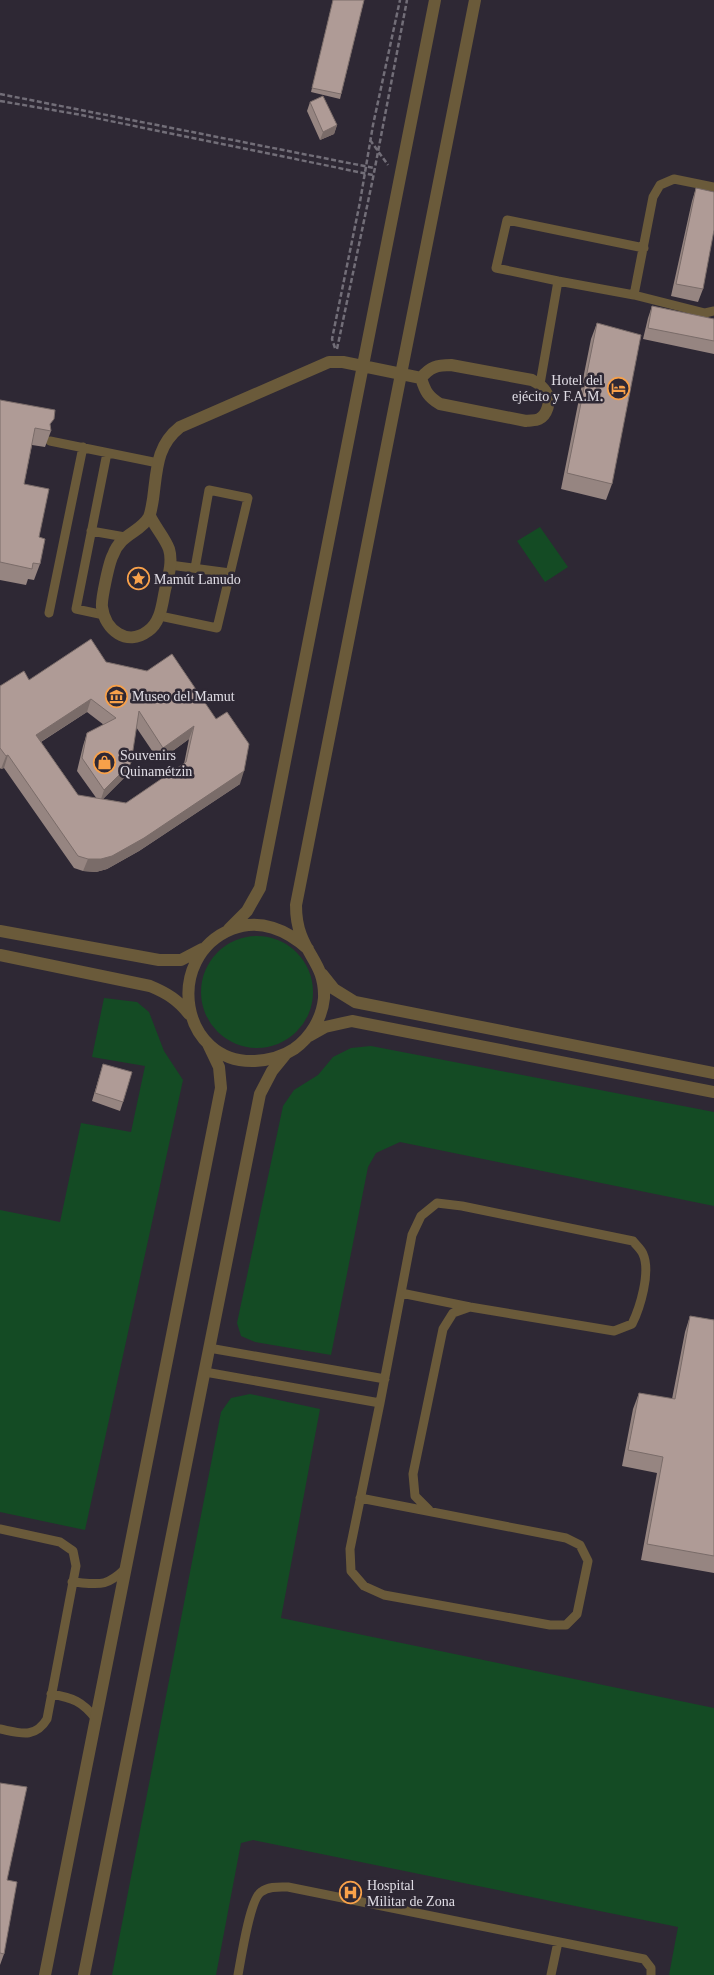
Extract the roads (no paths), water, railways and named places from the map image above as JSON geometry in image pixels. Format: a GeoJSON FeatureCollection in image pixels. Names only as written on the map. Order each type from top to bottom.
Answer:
{"type":"FeatureCollection","features":[{"type":"Feature","properties":{"kind":"street"},"geometry":{"type":"LineString","coordinates":[[0,931],[159,960],[181,960],[204,948],[239,921],[252,904],[260,888],[435,0]]}},
{"type":"Feature","properties":{"kind":"street"},"geometry":{"type":"LineString","coordinates":[[475,0],[296,905],[300,933],[327,981],[334,989],[355,1002],[714,1073]]}},
{"type":"Feature","properties":{"kind":"street"},"geometry":{"type":"LineString","coordinates":[[150,516],[155,528],[168,548],[170,565],[160,616],[149,631],[137,637],[124,637],[113,631],[106,621],[102,606],[112,556],[119,542],[143,525],[150,516],[161,450],[165,442],[180,427],[329,362],[343,362],[421,378]]}},
{"type":"Feature","properties":{"kind":"street"},"geometry":{"type":"LineString","coordinates":[[439,365],[451,365],[532,380],[540,384],[548,394],[546,413],[539,419],[526,421],[440,404],[430,398],[424,389],[421,378],[428,369],[439,365]]}},
{"type":"Feature","properties":{"kind":"street"},"geometry":{"type":"LineString","coordinates":[[218,936],[233,928],[249,925],[266,926],[282,930],[296,938],[308,949]]}},
{"type":"Feature","properties":{"kind":"street"},"geometry":{"type":"LineString","coordinates":[[192,1018],[187,1000],[188,981],[194,964],[204,948]]}},
{"type":"Feature","properties":{"kind":"street"},"geometry":{"type":"LineString","coordinates":[[0,955],[150,986],[170,995],[180,1002],[212,1050],[220,1075],[221,1088],[45,1975]]}},
{"type":"Feature","properties":{"kind":"street"},"geometry":{"type":"LineString","coordinates":[[300,1045],[312,1032],[320,1016],[324,998],[323,981],[318,964]]}},
{"type":"Feature","properties":{"kind":"street"},"geometry":{"type":"LineString","coordinates":[[84,1975],[260,1094],[272,1070],[285,1055],[325,1027],[352,1021],[714,1092]]}},
{"type":"Feature","properties":{"kind":"street"},"geometry":{"type":"LineString","coordinates":[[201,1034],[214,1048],[230,1057],[248,1061],[266,1060],[285,1055]]}},
{"type":"Feature","properties":{"kind":"lane"},"geometry":{"type":"LineString","coordinates":[[634,296],[653,197],[660,185],[674,179],[714,187]]}},
{"type":"Feature","properties":{"kind":"lane"},"geometry":{"type":"LineString","coordinates":[[644,248],[508,220],[496,268],[634,296],[705,313],[714,311]]}},
{"type":"Feature","properties":{"kind":"lane"},"geometry":{"type":"LineString","coordinates":[[540,384],[558,281]]}},
{"type":"Feature","properties":{"kind":"lane"},"geometry":{"type":"LineString","coordinates":[[50,441],[158,463]]}},
{"type":"Feature","properties":{"kind":"lane"},"geometry":{"type":"LineString","coordinates":[[49,613],[83,447]]}},
{"type":"Feature","properties":{"kind":"lane"},"geometry":{"type":"LineString","coordinates":[[104,615],[76,609],[108,453]]}},
{"type":"Feature","properties":{"kind":"lane"},"geometry":{"type":"LineString","coordinates":[[160,616],[217,628],[248,498],[209,490],[195,568]]}},
{"type":"Feature","properties":{"kind":"lane"},"geometry":{"type":"LineString","coordinates":[[91,531],[125,537]]}},
{"type":"Feature","properties":{"kind":"lane"},"geometry":{"type":"LineString","coordinates":[[170,565],[230,573]]}},
{"type":"Feature","properties":{"kind":"lane"},"geometry":{"type":"LineString","coordinates":[[360,1498],[566,1538],[580,1545],[588,1561],[577,1614],[566,1625],[550,1625],[384,1594],[364,1586],[351,1570],[350,1549],[360,1498],[385,1379],[401,1293],[412,1235],[421,1216],[437,1203],[462,1206],[633,1241],[643,1253],[646,1266],[640,1309],[632,1324],[614,1331],[470,1307],[401,1293]]}},
{"type":"Feature","properties":{"kind":"lane"},"geometry":{"type":"LineString","coordinates":[[429,1510],[415,1496],[413,1474],[442,1329],[453,1313],[470,1307]]}},
{"type":"Feature","properties":{"kind":"lane"},"geometry":{"type":"LineString","coordinates":[[209,1348],[385,1379]]}},
{"type":"Feature","properties":{"kind":"lane"},"geometry":{"type":"LineString","coordinates":[[204,1372],[380,1402]]}},
{"type":"Feature","properties":{"kind":"lane"},"geometry":{"type":"LineString","coordinates":[[0,1529],[60,1542],[73,1551],[76,1566],[47,1719],[41,1729],[26,1734],[0,1730]]}},
{"type":"Feature","properties":{"kind":"lane"},"geometry":{"type":"LineString","coordinates":[[72,1582],[100,1584],[113,1580],[126,1568]]}},
{"type":"Feature","properties":{"kind":"lane"},"geometry":{"type":"LineString","coordinates":[[51,1694],[71,1698],[85,1706],[96,1719]]}},
{"type":"Feature","properties":{"kind":"lane"},"geometry":{"type":"LineString","coordinates":[[238,1975],[252,1905],[260,1892],[274,1887],[288,1887],[644,1959],[651,1968],[651,1975]]}},
{"type":"Feature","properties":{"kind":"lane"},"geometry":{"type":"LineString","coordinates":[[551,1975],[558,1942]]}},
{"type":"Feature","properties":{"kind":"place","name":"Hotel del ejécito y F.A.M."},"geometry":{"type":"Point","coordinates":[619,388]}},
{"type":"Feature","properties":{"kind":"place","name":"Mamút Lanudo"},"geometry":{"type":"Point","coordinates":[138,579]}},
{"type":"Feature","properties":{"kind":"place","name":"Museo del Mamut"},"geometry":{"type":"Point","coordinates":[116,696]}},
{"type":"Feature","properties":{"kind":"place","name":"Souvenirs Quinamétzin"},"geometry":{"type":"Point","coordinates":[104,763]}},
{"type":"Feature","properties":{"kind":"place","name":"Hospital Militar de Zona"},"geometry":{"type":"Point","coordinates":[351,1893]}}]}
